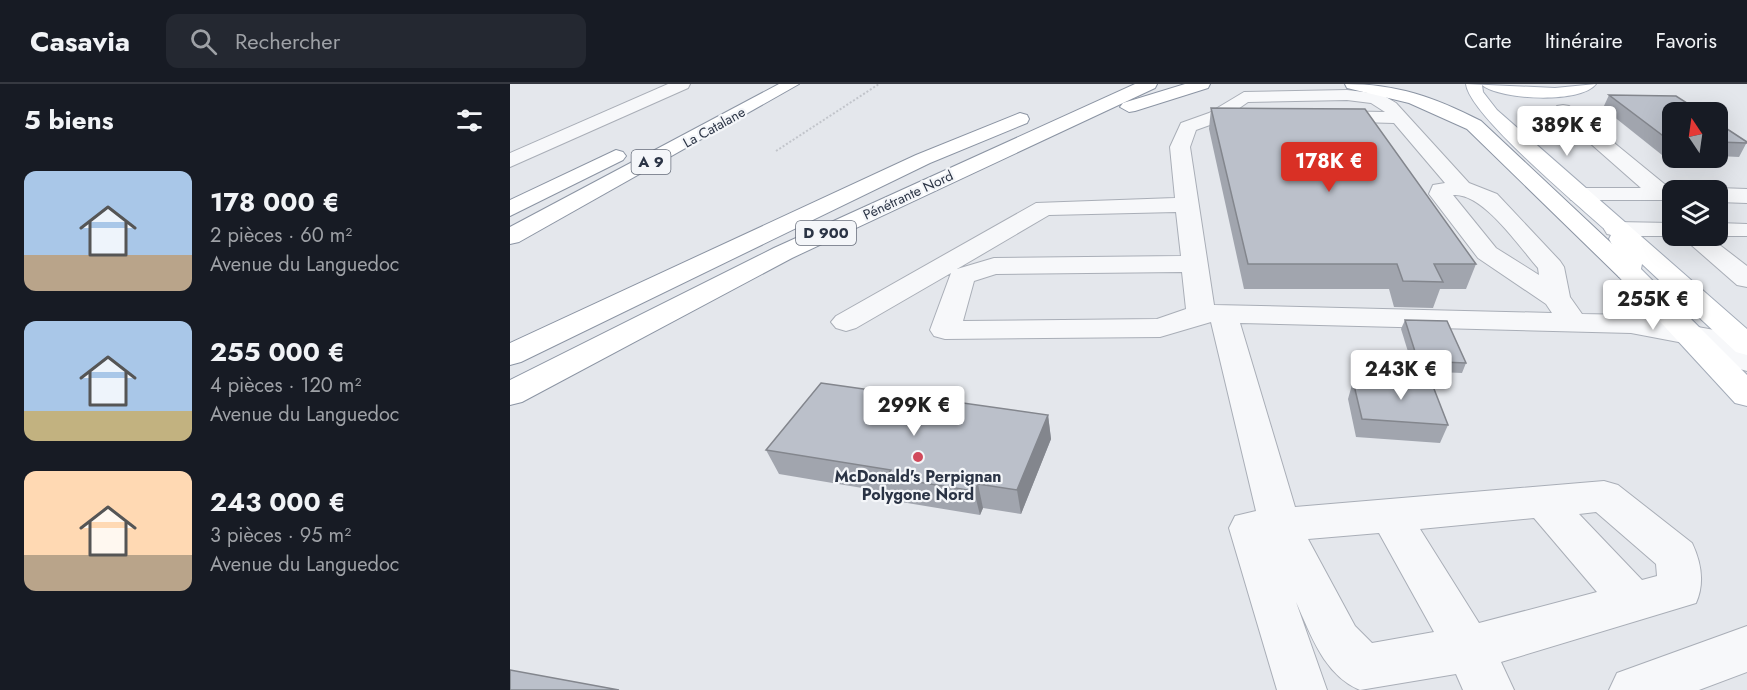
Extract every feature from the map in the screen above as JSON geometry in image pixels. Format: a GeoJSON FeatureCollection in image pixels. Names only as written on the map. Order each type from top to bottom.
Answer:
{"type":"FeatureCollection","features":[{"type":"Feature","properties":{"kind":"main road","name":"La Catalane"},"geometry":{"type":"LineString","coordinates":[[671,127],[753,84]]}},
{"type":"Feature","properties":{"kind":"main road","name":"La Catalane"},"geometry":{"type":"LineString","coordinates":[[510,237],[791,84]]}},
{"type":"Feature","properties":{"kind":"main road","name":"Pénétrante Nord"},"geometry":{"type":"LineString","coordinates":[[510,355],[923,159],[1104,84]]}},
{"type":"Feature","properties":{"kind":"main road","name":"Pénétrante Nord"},"geometry":{"type":"LineString","coordinates":[[510,394],[783,253],[1149,84]]}},
{"type":"Feature","properties":{"kind":"main road"},"geometry":{"type":"LineString","coordinates":[[648,321],[1116,113],[1202,84]]}},
{"type":"Feature","properties":{"kind":"main road"},"geometry":{"type":"LineString","coordinates":[[1353,84],[1424,101],[1454,113],[1474,125],[1628,271],[1747,395]]}},
{"type":"Feature","properties":{"kind":"main road"},"geometry":{"type":"LineString","coordinates":[[1474,84],[1475,92],[1491,114],[1616,229],[1655,259],[1747,345]]}},
{"type":"Feature","properties":{"kind":"main road"},"geometry":{"type":"LineString","coordinates":[[1490,84],[1530,91],[1572,91],[1588,84]]}},
{"type":"Feature","properties":{"kind":"main road"},"geometry":{"type":"LineString","coordinates":[[1491,114],[1492,103],[1530,91]]}},
{"type":"Feature","properties":{"kind":"main road","name":"A 9"},"geometry":{"type":"LineString","coordinates":[[510,209],[630,149]]}},
{"type":"Feature","properties":{"kind":"main road"},"geometry":{"type":"LineString","coordinates":[[1616,229],[1629,252],[1628,271]]}},
{"type":"Feature","properties":{"kind":"street"},"geometry":{"type":"LineString","coordinates":[[510,161],[682,84]]}},
{"type":"Feature","properties":{"kind":"street"},"geometry":{"type":"LineString","coordinates":[[1302,690],[1249,528],[1280,525],[1544,501],[1604,496],[1677,556],[1680,589],[1468,649],[1364,668],[1338,642],[1280,525],[1195,264],[1180,147],[1188,127],[1215,117],[1244,97],[1347,95],[1375,98],[1390,106],[1461,189]]}},
{"type":"Feature","properties":{"kind":"street"},"geometry":{"type":"LineString","coordinates":[[1563,110],[1662,190]]}},
{"type":"Feature","properties":{"kind":"street"},"geometry":{"type":"LineString","coordinates":[[1215,117],[1250,117]]}},
{"type":"Feature","properties":{"kind":"street"},"geometry":{"type":"LineString","coordinates":[[1307,117],[1399,118]]}},
{"type":"Feature","properties":{"kind":"street"},"geometry":{"type":"LineString","coordinates":[[1556,298],[1551,267],[1489,199],[1461,189],[1441,190],[1440,194],[1487,253],[1556,298],[1574,322]]}},
{"type":"Feature","properties":{"kind":"street"},"geometry":{"type":"LineString","coordinates":[[1580,195],[1662,194]]}},
{"type":"Feature","properties":{"kind":"street"},"geometry":{"type":"LineString","coordinates":[[1728,195],[1747,196]]}},
{"type":"Feature","properties":{"kind":"street"},"geometry":{"type":"LineString","coordinates":[[846,322],[1044,208],[1188,205]]}},
{"type":"Feature","properties":{"kind":"street"},"geometry":{"type":"LineString","coordinates":[[1616,229],[1662,230]]}},
{"type":"Feature","properties":{"kind":"street"},"geometry":{"type":"LineString","coordinates":[[1728,230],[1745,231]]}},
{"type":"Feature","properties":{"kind":"street"},"geometry":{"type":"LineString","coordinates":[[1706,246],[1747,279]]}},
{"type":"Feature","properties":{"kind":"street"},"geometry":{"type":"LineString","coordinates":[[1195,264],[994,266],[962,276],[945,330],[1160,328],[1212,313],[1631,324],[1720,340],[1747,362]]}},
{"type":"Feature","properties":{"kind":"street"},"geometry":{"type":"LineString","coordinates":[[1544,501],[1634,602]]}},
{"type":"Feature","properties":{"kind":"street"},"geometry":{"type":"LineString","coordinates":[[1390,515],[1468,649],[1489,690]]}},
{"type":"Feature","properties":{"kind":"street"},"geometry":{"type":"LineString","coordinates":[[1634,690],[1737,658]]}},
{"type":"Feature","properties":{"kind":"path"},"geometry":{"type":"LineString","coordinates":[[776,151],[879,84]]}},
{"type":"Feature","properties":{"kind":"building"},"geometry":{"type":"Polygon","coordinates":[[[1609,95],[1676,96],[1685,102],[1662,102],[1662,135],[1609,95]]]}},
{"type":"Feature","properties":{"kind":"building"},"geometry":{"type":"Polygon","coordinates":[[[1211,108],[1365,109],[1476,264],[1434,264],[1443,282],[1403,281],[1397,264],[1248,264],[1211,108]]]}},
{"type":"Feature","properties":{"kind":"building"},"geometry":{"type":"Polygon","coordinates":[[[1728,130],[1747,142],[1728,142],[1728,130]]]}},
{"type":"Feature","properties":{"kind":"building"},"geometry":{"type":"Polygon","coordinates":[[[1405,320],[1447,321],[1466,363],[1418,361],[1405,320]]]}},
{"type":"Feature","properties":{"kind":"building"},"geometry":{"type":"Polygon","coordinates":[[[1397,374],[1429,376],[1448,425],[1362,419],[1353,381],[1397,384],[1397,374]]]}},
{"type":"Feature","properties":{"kind":"building","name":"McDonald's Perpignan Polygone Nord"},"geometry":{"type":"Polygon","coordinates":[[[821,383],[1048,415],[1017,490],[978,484],[974,491],[886,477],[891,470],[766,450],[821,383]]]}},
{"type":"Feature","properties":{"kind":"building"},"geometry":{"type":"Polygon","coordinates":[[[510,670],[619,690],[510,690],[510,670]]]}},
{"type":"Feature","properties":{"kind":"place","name":"McDonald's Perpignan Polygone Nord"},"geometry":{"type":"Point","coordinates":[918,457]}}]}
